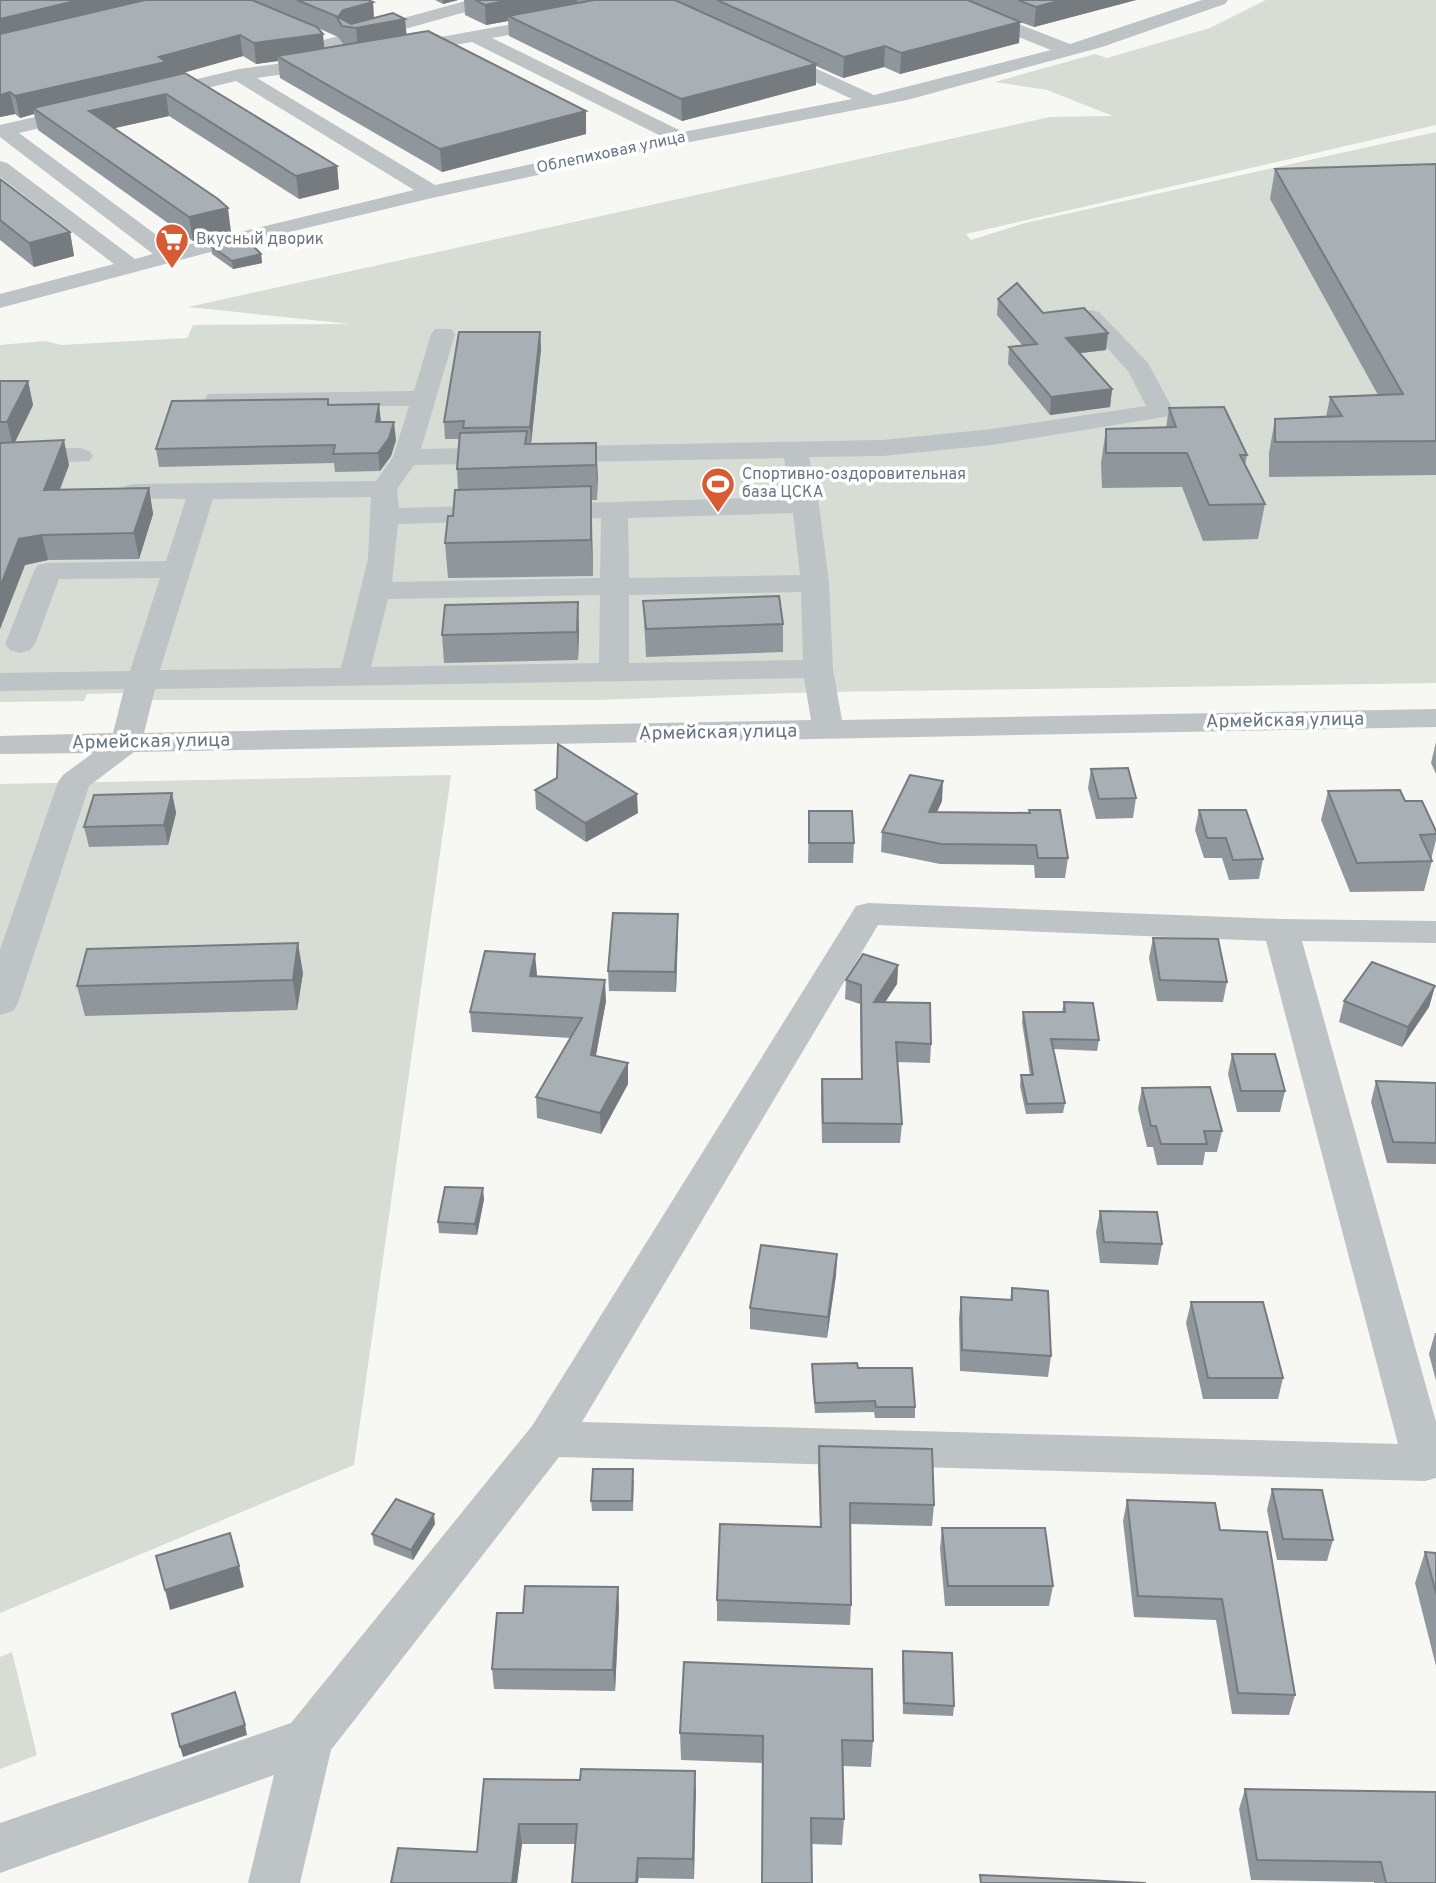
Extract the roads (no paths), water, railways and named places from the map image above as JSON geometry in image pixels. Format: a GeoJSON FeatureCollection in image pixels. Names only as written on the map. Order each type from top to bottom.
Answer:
{"type":"FeatureCollection","features":[{"type":"Feature","properties":{"kind":"street"},"geometry":{"type":"LineString","coordinates":[[239,75],[331,43],[488,0]]}},
{"type":"Feature","properties":{"kind":"street"},"geometry":{"type":"LineString","coordinates":[[941,0],[1068,50]]}},
{"type":"Feature","properties":{"kind":"street"},"geometry":{"type":"LineString","coordinates":[[985,0],[1096,43]]}},
{"type":"Feature","properties":{"kind":"street","name":"Облепиховая улица"},"geometry":{"type":"LineString","coordinates":[[0,301],[130,266],[432,192],[641,146],[907,94],[1096,43],[1219,0]]}},
{"type":"Feature","properties":{"kind":"street"},"geometry":{"type":"LineString","coordinates":[[437,14],[434,19],[438,28],[470,36],[680,138]]}},
{"type":"Feature","properties":{"kind":"street"},"geometry":{"type":"LineString","coordinates":[[383,53],[579,16]]}},
{"type":"Feature","properties":{"kind":"street"},"geometry":{"type":"LineString","coordinates":[[335,23],[363,34]]}},
{"type":"Feature","properties":{"kind":"street"},"geometry":{"type":"LineString","coordinates":[[304,31],[331,43]]}},
{"type":"Feature","properties":{"kind":"street"},"geometry":{"type":"LineString","coordinates":[[443,41],[474,58]]}},
{"type":"Feature","properties":{"kind":"street"},"geometry":{"type":"LineString","coordinates":[[141,98],[239,75],[347,58],[332,50],[331,43]]}},
{"type":"Feature","properties":{"kind":"street"},"geometry":{"type":"LineString","coordinates":[[753,47],[874,102]]}},
{"type":"Feature","properties":{"kind":"street"},"geometry":{"type":"LineString","coordinates":[[239,75],[432,192]]}},
{"type":"Feature","properties":{"kind":"street"},"geometry":{"type":"LineString","coordinates":[[874,80],[907,94]]}},
{"type":"Feature","properties":{"kind":"street"},"geometry":{"type":"LineString","coordinates":[[208,82],[229,96]]}},
{"type":"Feature","properties":{"kind":"street"},"geometry":{"type":"LineString","coordinates":[[2,131],[106,106]]}},
{"type":"Feature","properties":{"kind":"street"},"geometry":{"type":"LineString","coordinates":[[2,131],[170,256]]}},
{"type":"Feature","properties":{"kind":"street"},"geometry":{"type":"LineString","coordinates":[[615,132],[641,146]]}},
{"type":"Feature","properties":{"kind":"street"},"geometry":{"type":"LineString","coordinates":[[0,167],[130,266]]}},
{"type":"Feature","properties":{"kind":"street"},"geometry":{"type":"LineString","coordinates":[[376,186],[399,200]]}},
{"type":"Feature","properties":{"kind":"street"},"geometry":{"type":"LineString","coordinates":[[406,457],[882,448],[992,437],[1161,411],[1139,368],[1091,317]]}},
{"type":"Feature","properties":{"kind":"street"},"geometry":{"type":"LineString","coordinates":[[354,676],[376,591],[387,516],[384,489],[406,457],[443,334]]}},
{"type":"Feature","properties":{"kind":"street"},"geometry":{"type":"LineString","coordinates":[[217,399],[423,398]]}},
{"type":"Feature","properties":{"kind":"street"},"geometry":{"type":"LineString","coordinates":[[795,450],[806,505],[815,583],[818,668],[828,731]]}},
{"type":"Feature","properties":{"kind":"street"},"geometry":{"type":"LineString","coordinates":[[0,457],[80,456]]}},
{"type":"Feature","properties":{"kind":"street"},"geometry":{"type":"LineString","coordinates":[[134,492],[384,489]]}},
{"type":"Feature","properties":{"kind":"street"},"geometry":{"type":"LineString","coordinates":[[0,1003],[74,782],[126,743],[141,681],[202,491]]}},
{"type":"Feature","properties":{"kind":"street"},"geometry":{"type":"LineString","coordinates":[[387,516],[806,505]]}},
{"type":"Feature","properties":{"kind":"street"},"geometry":{"type":"LineString","coordinates":[[614,672],[615,510]]}},
{"type":"Feature","properties":{"kind":"street"},"geometry":{"type":"LineString","coordinates":[[20,644],[48,571],[177,569]]}},
{"type":"Feature","properties":{"kind":"street"},"geometry":{"type":"LineString","coordinates":[[376,591],[815,583]]}},
{"type":"Feature","properties":{"kind":"street"},"geometry":{"type":"LineString","coordinates":[[0,682],[818,668]]}},
{"type":"Feature","properties":{"kind":"street","name":"Армейская улица"},"geometry":{"type":"LineString","coordinates":[[0,745],[1436,718]]}},
{"type":"Feature","properties":{"kind":"street"},"geometry":{"type":"LineString","coordinates":[[274,1883],[308,1740],[548,1439],[868,914],[1281,930],[1436,932]]}},
{"type":"Feature","properties":{"kind":"street"},"geometry":{"type":"LineString","coordinates":[[548,1439],[1430,1464],[1281,930]]}},
{"type":"Feature","properties":{"kind":"street"},"geometry":{"type":"LineString","coordinates":[[0,1848],[308,1740]]}},
{"type":"Feature","properties":{"kind":"place","name":"Вкусный дворик"},"geometry":{"type":"Point","coordinates":[172,270]}},
{"type":"Feature","properties":{"kind":"place","name":"Спортивно-оздоровительная база ЦСКА"},"geometry":{"type":"Point","coordinates":[718,514]}}]}
